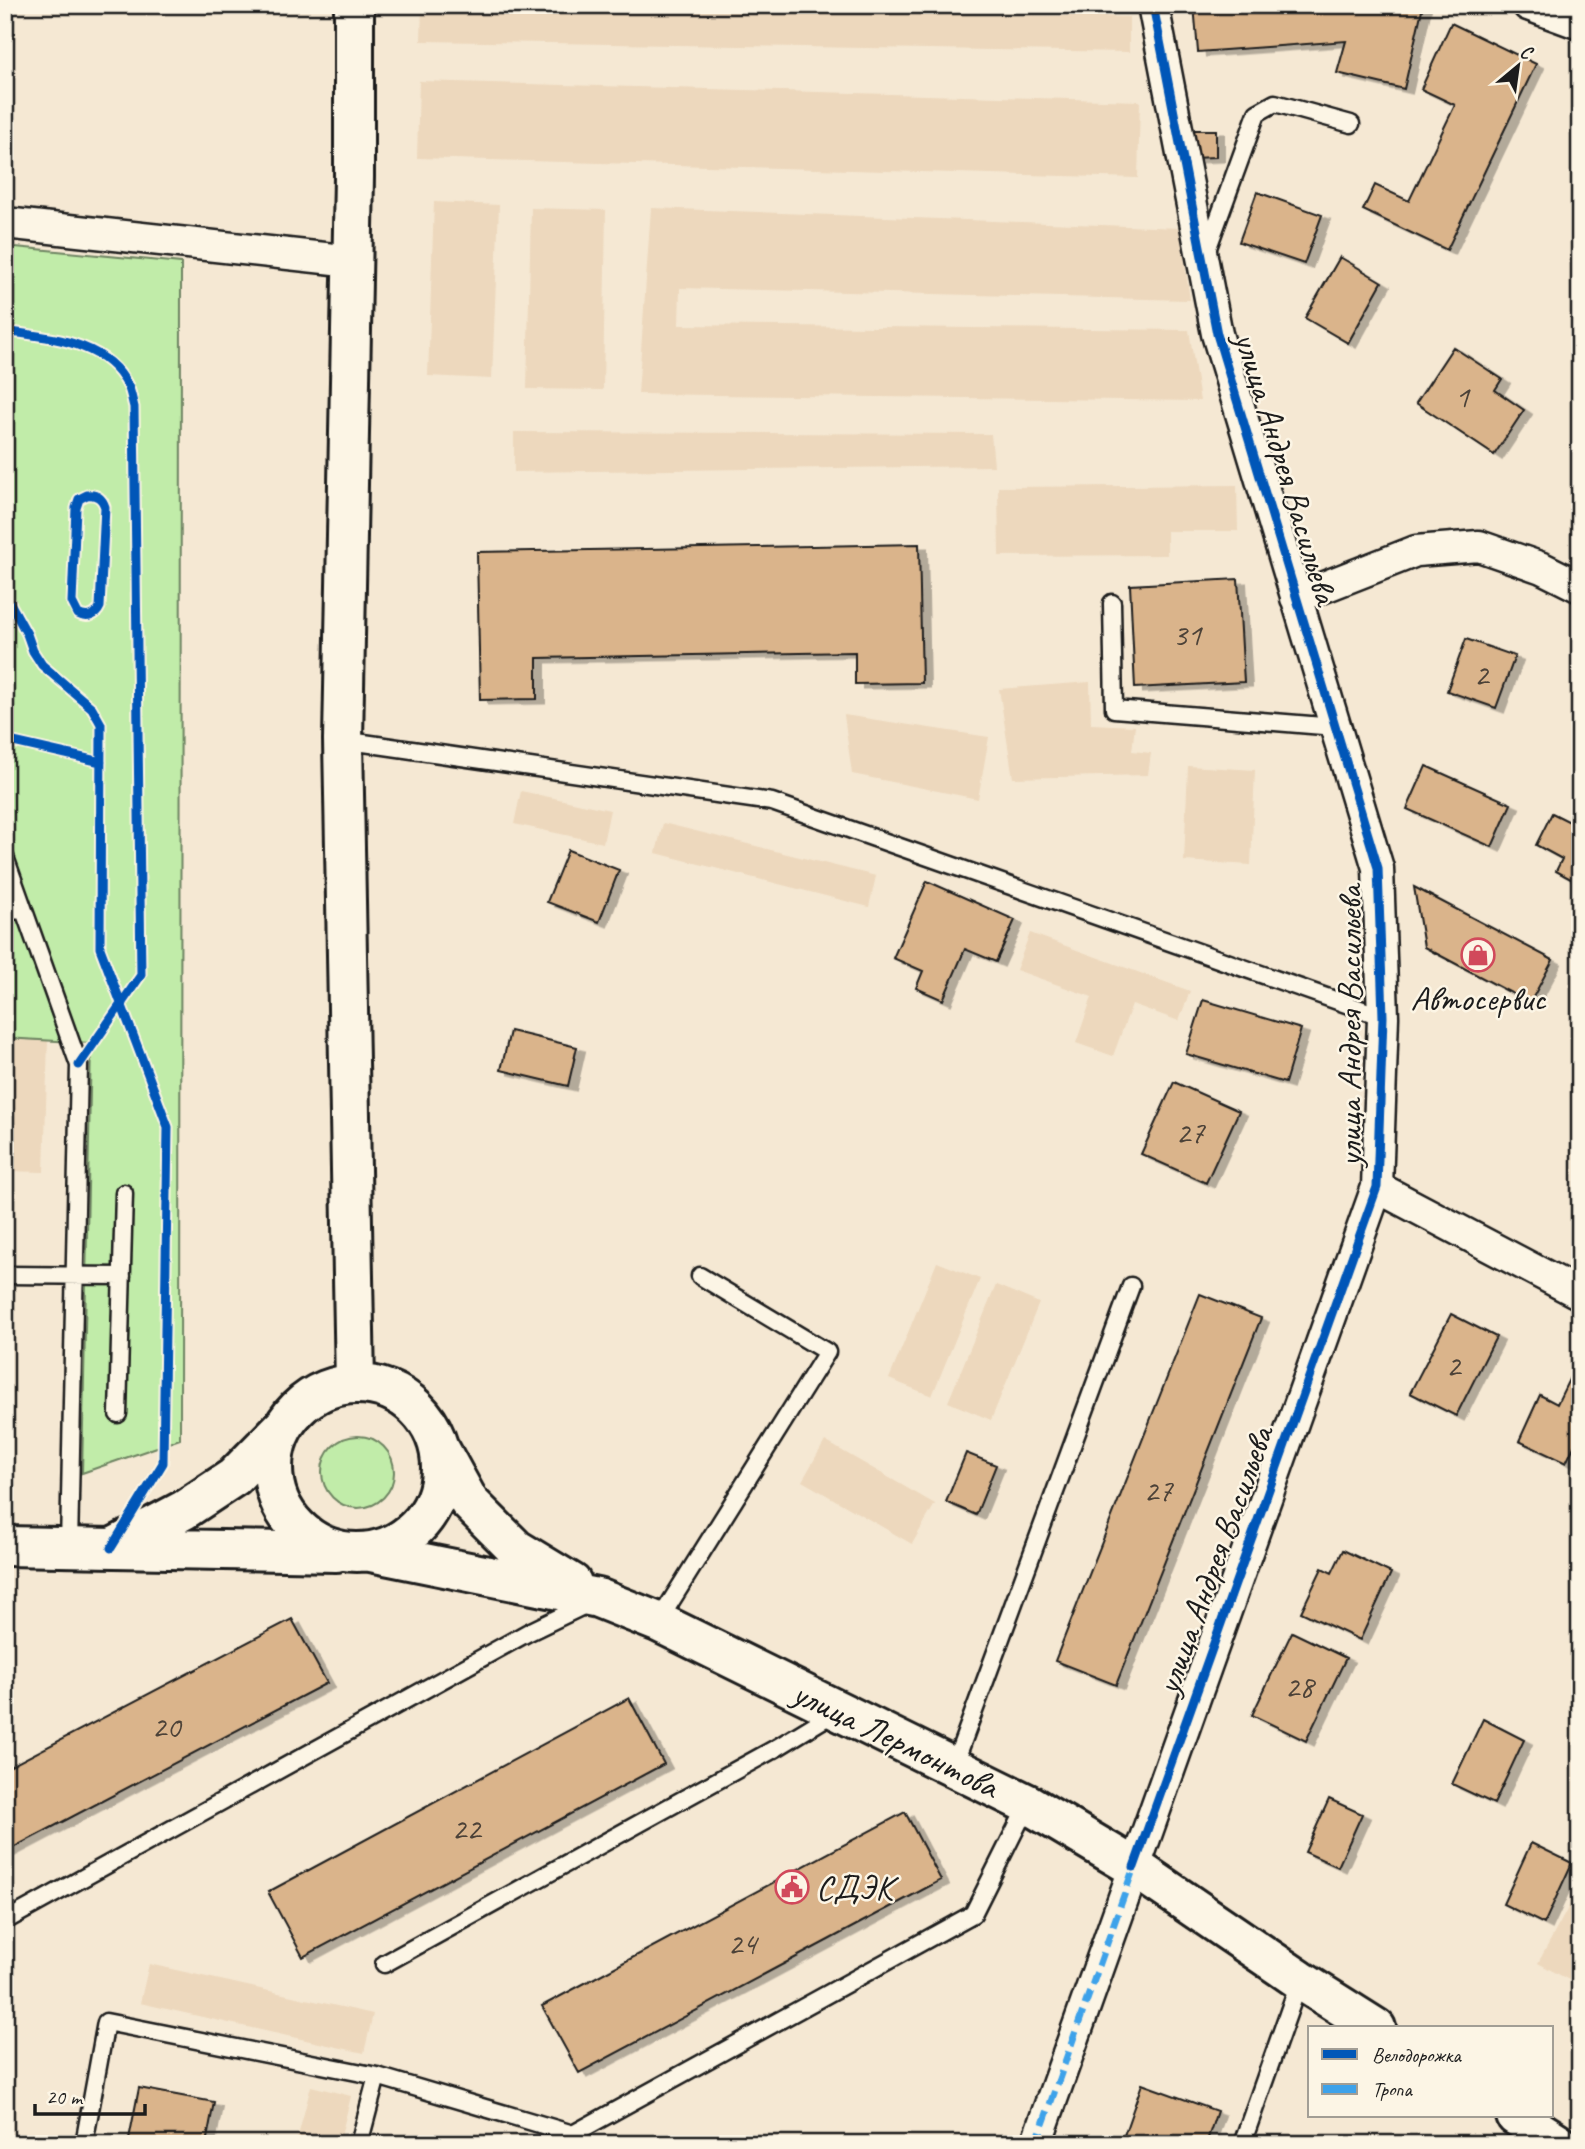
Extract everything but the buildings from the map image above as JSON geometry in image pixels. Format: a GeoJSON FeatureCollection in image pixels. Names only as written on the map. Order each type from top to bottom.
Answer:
{"type":"FeatureCollection","features":[{"type":"Feature","properties":{"kind":"main road"},"geometry":{"type":"LineString","coordinates":[[355,5],[343,740],[355,1384]]}},
{"type":"Feature","properties":{"kind":"main road"},"geometry":{"type":"LineString","coordinates":[[111,1548],[184,1510],[234,1477],[284,1426],[302,1403],[327,1389],[355,1384],[384,1388],[410,1402],[430,1424],[441,1451],[469,1502],[516,1549],[598,1598]]}},
{"type":"Feature","properties":{"kind":"main road"},"geometry":{"type":"LineString","coordinates":[[284,1426],[274,1451],[273,1479],[281,1505],[296,1527],[318,1544],[357,1552],[396,1543],[418,1527],[434,1505],[442,1479],[441,1451]]}},
{"type":"Feature","properties":{"kind":"main road","name":"улица Лермонтова"},"geometry":{"type":"LineString","coordinates":[[5,1546],[357,1552],[598,1598],[658,1622],[1028,1804],[1134,1867],[1373,2026]]}},
{"type":"Feature","properties":{"kind":"main road"},"geometry":{"type":"LineString","coordinates":[[1519,2118],[1560,2144]]}},
{"type":"Feature","properties":{"kind":"street","name":"улица Андрея Васильева"},"geometry":{"type":"LineString","coordinates":[[1037,2144],[1377,1187],[1383,1017],[1378,868],[1217,334],[1153,5]]}},
{"type":"Feature","properties":{"kind":"street"},"geometry":{"type":"LineString","coordinates":[[1528,5],[1580,24]]}},
{"type":"Feature","properties":{"kind":"street"},"geometry":{"type":"LineString","coordinates":[[5,223],[352,261]]}},
{"type":"Feature","properties":{"kind":"street"},"geometry":{"type":"LineString","coordinates":[[1296,598],[1416,551],[1479,547],[1542,568],[1580,587]]}},
{"type":"Feature","properties":{"kind":"street"},"geometry":{"type":"LineString","coordinates":[[1377,1187],[1580,1294]]}},
{"type":"Feature","properties":{"kind":"lane"},"geometry":{"type":"LineString","coordinates":[[1203,262],[1257,113],[1275,103],[1351,124]]}},
{"type":"Feature","properties":{"kind":"lane"},"geometry":{"type":"LineString","coordinates":[[1112,603],[1114,709],[1335,727]]}},
{"type":"Feature","properties":{"kind":"lane"},"geometry":{"type":"LineString","coordinates":[[343,740],[772,802],[1383,1017]]}},
{"type":"Feature","properties":{"kind":"lane"},"geometry":{"type":"LineString","coordinates":[[5,857],[79,1065],[69,1547]]}},
{"type":"Feature","properties":{"kind":"lane"},"geometry":{"type":"LineString","coordinates":[[5,911],[24,911]]}},
{"type":"Feature","properties":{"kind":"lane"},"geometry":{"type":"LineString","coordinates":[[118,1414],[124,1193]]}},
{"type":"Feature","properties":{"kind":"lane"},"geometry":{"type":"LineString","coordinates":[[5,1275],[122,1276]]}},
{"type":"Feature","properties":{"kind":"lane"},"geometry":{"type":"LineString","coordinates":[[658,1622],[827,1352],[700,1276]]}},
{"type":"Feature","properties":{"kind":"lane"},"geometry":{"type":"LineString","coordinates":[[953,1768],[1131,1286]]}},
{"type":"Feature","properties":{"kind":"lane"},"geometry":{"type":"LineString","coordinates":[[5,1922],[527,1633],[598,1598]]}},
{"type":"Feature","properties":{"kind":"lane"},"geometry":{"type":"LineString","coordinates":[[384,1964],[778,1747],[838,1711]]}},
{"type":"Feature","properties":{"kind":"lane"},"geometry":{"type":"LineString","coordinates":[[84,2144],[106,2022],[377,2076],[576,2139],[973,1914],[1028,1804]]}},
{"type":"Feature","properties":{"kind":"lane"},"geometry":{"type":"LineString","coordinates":[[1242,2144],[1300,1980]]}},
{"type":"Feature","properties":{"kind":"lane"},"geometry":{"type":"LineString","coordinates":[[359,2144],[377,2076]]}},
{"type":"Feature","properties":{"kind":"shaded area"},"geometry":{"type":"Polygon","coordinates":[[[422,5],[1129,17],[1129,52],[421,41],[422,5]]]}},
{"type":"Feature","properties":{"kind":"shaded area"},"geometry":{"type":"Polygon","coordinates":[[[419,81],[1140,101],[1138,178],[417,158],[419,81]]]}},
{"type":"Feature","properties":{"kind":"shaded area"},"geometry":{"type":"Polygon","coordinates":[[[434,202],[499,205],[492,379],[428,376],[434,202]]]}},
{"type":"Feature","properties":{"kind":"shaded area"},"geometry":{"type":"Polygon","coordinates":[[[531,208],[606,210],[603,390],[527,389],[531,208]]]}},
{"type":"Feature","properties":{"kind":"shaded area"},"geometry":{"type":"Polygon","coordinates":[[[651,208],[1180,228],[1190,300],[680,288],[679,325],[1189,330],[1200,401],[638,394],[651,208]]]}},
{"type":"Feature","properties":{"kind":"shaded area"},"geometry":{"type":"Polygon","coordinates":[[[514,432],[991,434],[994,466],[514,472],[514,432]]]}},
{"type":"Feature","properties":{"kind":"shaded area"},"geometry":{"type":"Polygon","coordinates":[[[1237,485],[1238,531],[1167,531],[1167,555],[999,556],[998,487],[1237,485]]]}},
{"type":"Feature","properties":{"kind":"shaded area"},"geometry":{"type":"Polygon","coordinates":[[[1090,682],[1091,724],[1135,726],[1132,751],[1151,753],[1148,775],[1013,778],[999,689],[1090,682]]]}},
{"type":"Feature","properties":{"kind":"shaded area"},"geometry":{"type":"Polygon","coordinates":[[[844,715],[989,737],[978,799],[852,774],[844,715]]]}},
{"type":"Feature","properties":{"kind":"shaded area"},"geometry":{"type":"Polygon","coordinates":[[[1188,766],[1255,770],[1251,865],[1184,861],[1188,766]]]}},
{"type":"Feature","properties":{"kind":"shaded area"},"geometry":{"type":"Polygon","coordinates":[[[521,791],[610,810],[603,843],[514,824],[521,791]]]}},
{"type":"Feature","properties":{"kind":"shaded area"},"geometry":{"type":"Polygon","coordinates":[[[663,823],[876,876],[869,907],[656,853],[663,823]]]}},
{"type":"Feature","properties":{"kind":"shaded area"},"geometry":{"type":"Polygon","coordinates":[[[1030,933],[1190,991],[1179,1021],[1132,1004],[1113,1056],[1076,1043],[1092,997],[1016,970],[1030,933]]]}},
{"type":"Feature","properties":{"kind":"shaded area"},"geometry":{"type":"Polygon","coordinates":[[[5,1038],[48,1040],[44,1172],[5,1171],[5,1038]]]}},
{"type":"Feature","properties":{"kind":"shaded area"},"geometry":{"type":"Polygon","coordinates":[[[937,1262],[980,1279],[932,1396],[889,1379],[937,1262]]]}},
{"type":"Feature","properties":{"kind":"shaded area"},"geometry":{"type":"Polygon","coordinates":[[[996,1285],[1039,1303],[991,1420],[948,1402],[996,1285]]]}},
{"type":"Feature","properties":{"kind":"shaded area"},"geometry":{"type":"Polygon","coordinates":[[[825,1441],[935,1504],[912,1544],[802,1481],[825,1441]]]}},
{"type":"Feature","properties":{"kind":"shaded area"},"geometry":{"type":"Polygon","coordinates":[[[1580,1886],[1580,1986],[1538,1963],[1580,1886]]]}},
{"type":"Feature","properties":{"kind":"shaded area"},"geometry":{"type":"Polygon","coordinates":[[[149,1964],[373,2014],[364,2053],[140,2003],[149,1964]]]}},
{"type":"Feature","properties":{"kind":"shaded area"},"geometry":{"type":"Polygon","coordinates":[[[311,2086],[351,2096],[339,2144],[296,2144],[311,2086]]]}},
{"type":"Feature","properties":{"kind":"green space"},"geometry":{"type":"Polygon","coordinates":[[[5,246],[181,263],[180,1439],[82,1473],[91,1043],[5,1038],[5,246]]]}},
{"type":"Feature","properties":{"kind":"green space"},"geometry":{"type":"Polygon","coordinates":[[[358,1436],[372,1439],[384,1446],[391,1458],[394,1472],[391,1486],[384,1498],[372,1505],[358,1508],[344,1505],[332,1498],[325,1486],[322,1472],[325,1458],[332,1446],[344,1439],[358,1436]]]}},
{"type":"Feature","properties":{"kind":"marked path"},"geometry":{"type":"LineString","coordinates":[[1036,2144],[1134,1867]]}},
{"type":"Feature","properties":{"kind":"cycle path"},"geometry":{"type":"LineString","coordinates":[[1134,1867],[1377,1187],[1383,1017],[1378,868],[1217,334],[1153,5]]}},
{"type":"Feature","properties":{"kind":"cycle path"},"geometry":{"type":"LineString","coordinates":[[5,331],[57,339],[91,350],[118,371],[129,388],[134,407],[141,975],[79,1065]]}},
{"type":"Feature","properties":{"kind":"cycle path"},"geometry":{"type":"LineString","coordinates":[[87,495],[99,497],[105,507],[100,607],[94,614],[81,616],[72,602],[76,508],[79,499],[87,495]]}},
{"type":"Feature","properties":{"kind":"cycle path"},"geometry":{"type":"LineString","coordinates":[[5,594],[42,665],[92,708],[101,724],[100,948],[168,1127],[163,1463],[111,1548]]}},
{"type":"Feature","properties":{"kind":"cycle path"},"geometry":{"type":"LineString","coordinates":[[5,740],[101,762]]}},
{"type":"Feature","properties":{"kind":"place","name":"Автосервис"},"geometry":{"type":"Point","coordinates":[1478,955]}},
{"type":"Feature","properties":{"kind":"place","name":"СДЭК"},"geometry":{"type":"Point","coordinates":[792,1887]}}]}
